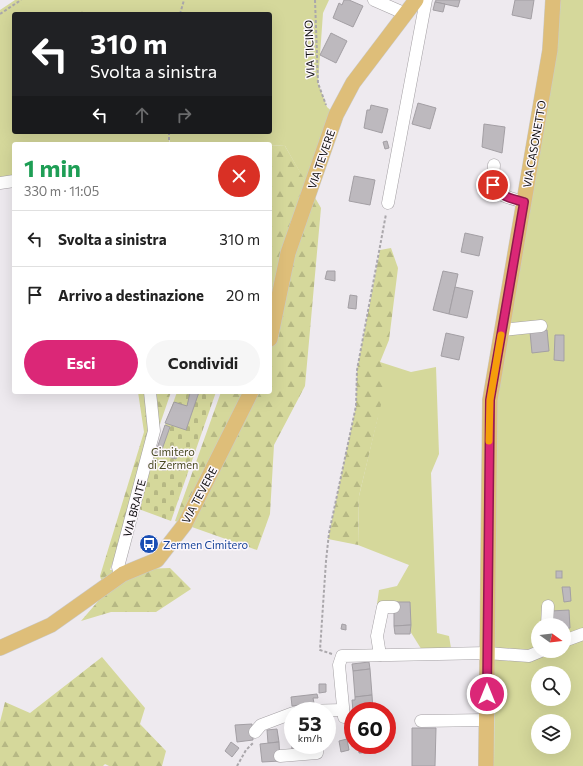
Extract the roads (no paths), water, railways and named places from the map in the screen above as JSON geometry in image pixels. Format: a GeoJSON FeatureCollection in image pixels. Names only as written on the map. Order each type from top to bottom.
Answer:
{"type":"FeatureCollection","features":[{"type":"Feature","properties":{"kind":"main road","name":"VIA TEVERE"},"geometry":{"type":"LineString","coordinates":[[272,329],[288,253],[336,116],[353,83],[416,0]]}},
{"type":"Feature","properties":{"kind":"main road","name":"VIA CASONETTO"},"geometry":{"type":"LineString","coordinates":[[486,766],[490,400],[550,50],[553,0]]}},
{"type":"Feature","properties":{"kind":"main road","name":"VIA TEVERE"},"geometry":{"type":"LineString","coordinates":[[0,648],[51,625],[120,576],[157,560],[185,524],[250,394]]}},
{"type":"Feature","properties":{"kind":"street"},"geometry":{"type":"LineString","coordinates":[[374,0],[406,14]]}},
{"type":"Feature","properties":{"kind":"street"},"geometry":{"type":"LineString","coordinates":[[388,203],[426,0]]}},
{"type":"Feature","properties":{"kind":"street"},"geometry":{"type":"LineString","coordinates":[[494,165],[493,185],[496,191],[509,198],[524,202]]}},
{"type":"Feature","properties":{"kind":"street"},"geometry":{"type":"LineString","coordinates":[[0,183],[12,181]]}},
{"type":"Feature","properties":{"kind":"street"},"geometry":{"type":"LineString","coordinates":[[502,330],[541,326]]}},
{"type":"Feature","properties":{"kind":"street","name":"VIA BRAITE"},"geometry":{"type":"LineString","coordinates":[[120,576],[118,567],[154,431],[150,394]]}},
{"type":"Feature","properties":{"kind":"street"},"geometry":{"type":"LineString","coordinates":[[547,618],[548,606]]}},
{"type":"Feature","properties":{"kind":"street"},"geometry":{"type":"LineString","coordinates":[[380,655],[377,636],[383,607],[394,607]]}},
{"type":"Feature","properties":{"kind":"street"},"geometry":{"type":"LineString","coordinates":[[571,639],[583,634]]}},
{"type":"Feature","properties":{"kind":"street"},"geometry":{"type":"LineString","coordinates":[[336,713],[343,714],[339,665],[342,656],[487,654],[531,655]]}},
{"type":"Feature","properties":{"kind":"street"},"geometry":{"type":"LineString","coordinates":[[255,732],[261,725],[284,716]]}},
{"type":"Feature","properties":{"kind":"street"},"geometry":{"type":"LineString","coordinates":[[421,721],[486,720]]}},
{"type":"Feature","properties":{"kind":"street"},"geometry":{"type":"LineString","coordinates":[[280,756],[305,754]]}},
{"type":"Feature","properties":{"kind":"place","name":"Zermen Cimitero"},"geometry":{"type":"Point","coordinates":[149,544]}},
{"type":"Feature","properties":{"kind":"park label","name":"Cimitero di Zermen"},"geometry":{"type":"Point","coordinates":[173,457]}}]}
